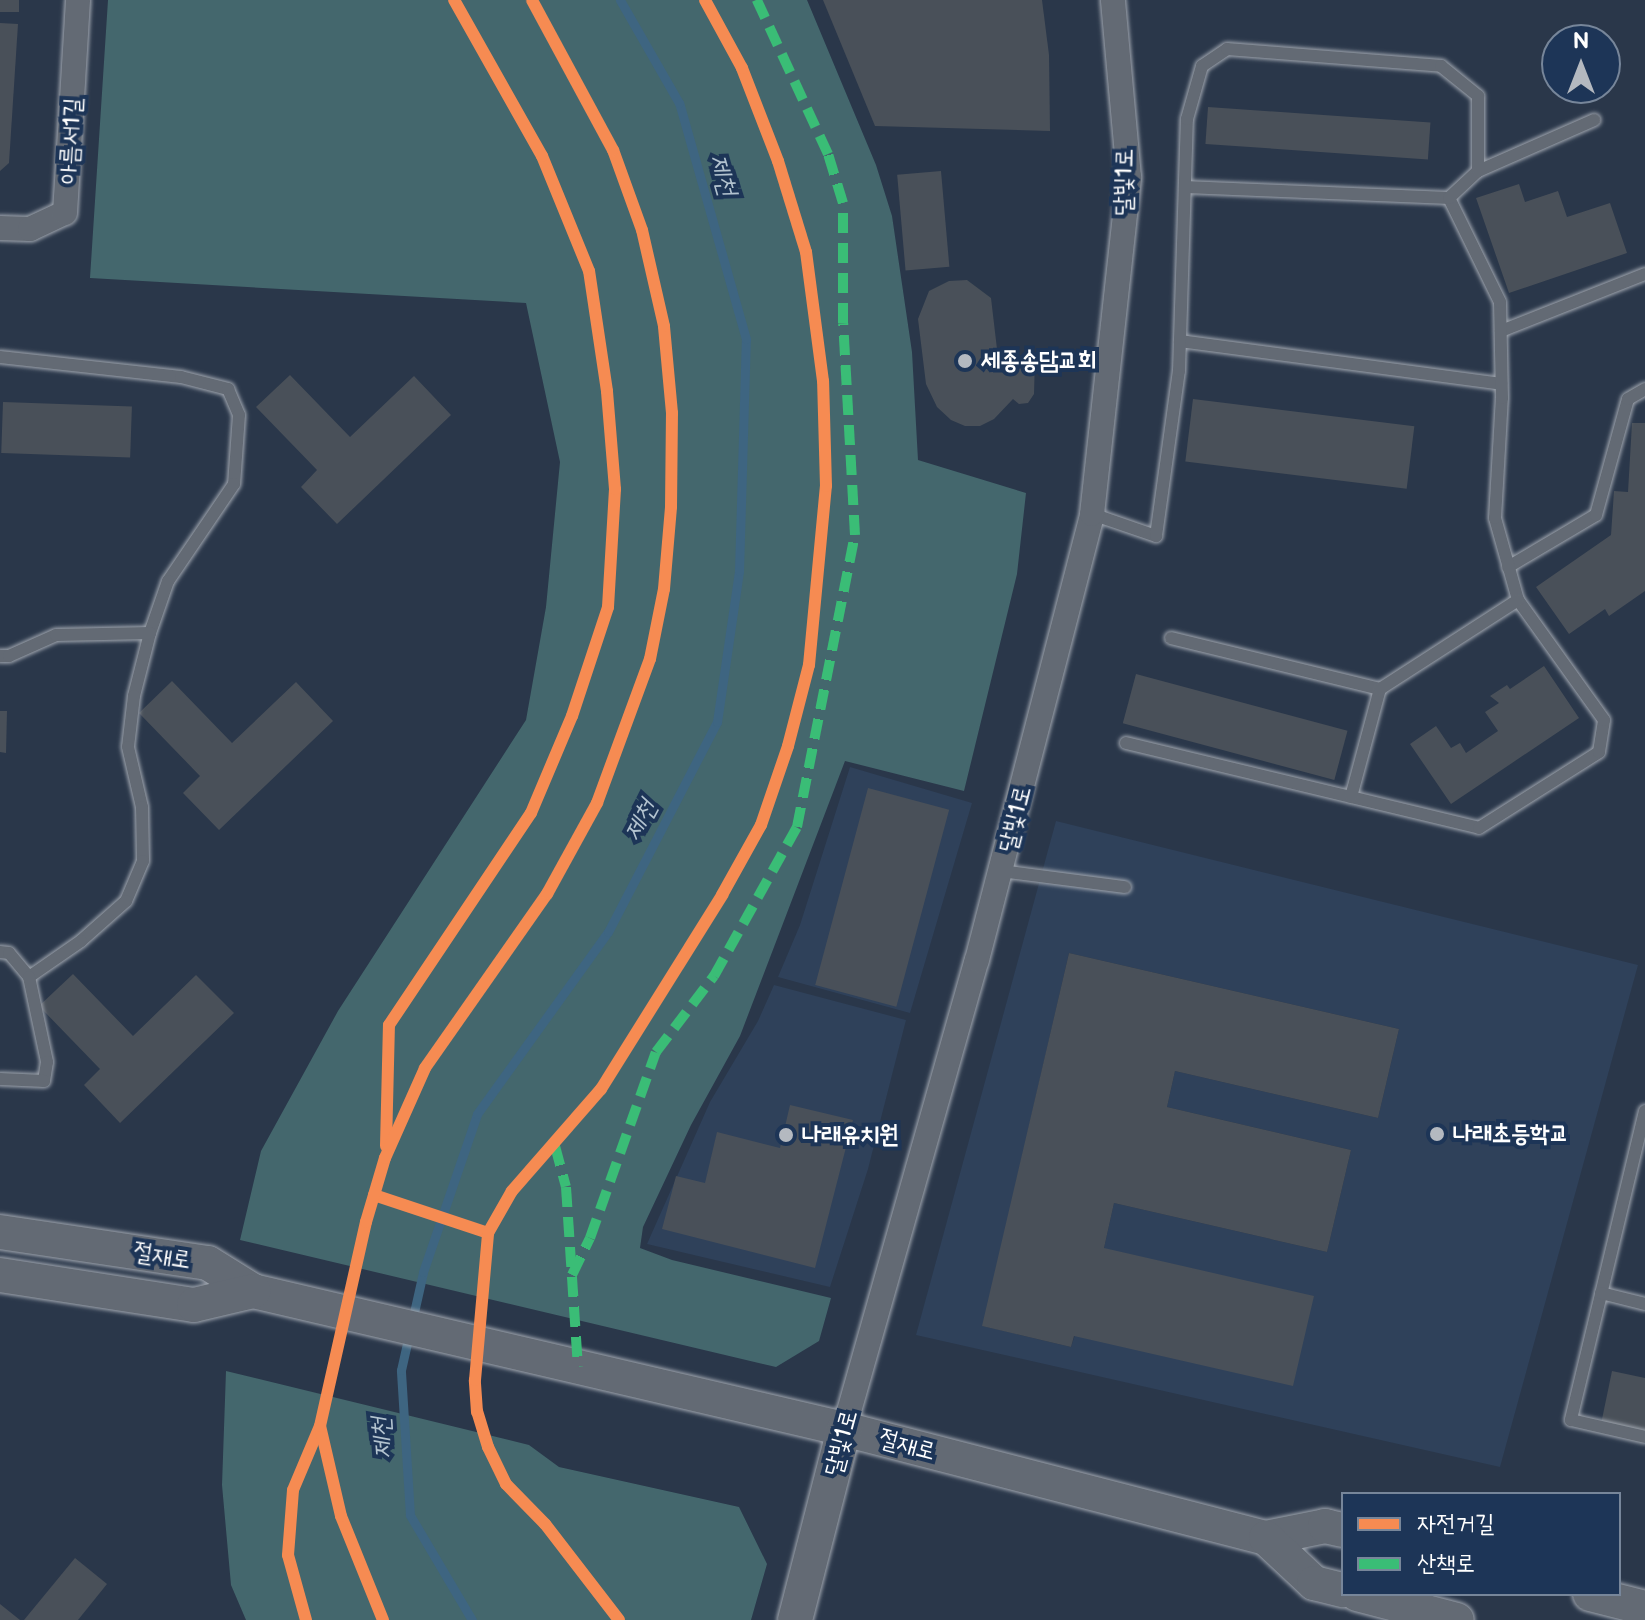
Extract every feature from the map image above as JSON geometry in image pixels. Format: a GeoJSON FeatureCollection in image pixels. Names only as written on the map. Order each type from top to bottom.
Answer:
{"type":"FeatureCollection","features":[{"type":"Feature","properties":{"kind":"street","name":"아름서1길"},"geometry":{"type":"LineString","coordinates":[[0,228],[30,229],[65,213],[78,0]]}},
{"type":"Feature","properties":{"kind":"street","name":"달빛1로"},"geometry":{"type":"LineString","coordinates":[[795,1620],[844,1429],[1001,871],[1092,514],[1108,395],[1129,177],[1113,0]]}},
{"type":"Feature","properties":{"kind":"street","name":"절재로"},"geometry":{"type":"LineString","coordinates":[[0,1232],[208,1263],[253,1291],[844,1429],[1266,1538],[1325,1526],[1341,1530]]}},
{"type":"Feature","properties":{"kind":"street","name":"절재로"},"geometry":{"type":"LineString","coordinates":[[0,1275],[194,1305],[253,1291]]}},
{"type":"Feature","properties":{"kind":"street","name":"절재로"},"geometry":{"type":"LineString","coordinates":[[1266,1538],[1314,1583],[1341,1590]]}},
{"type":"Feature","properties":{"kind":"street"},"geometry":{"type":"LineString","coordinates":[[1365,1596],[1457,1620]]}},
{"type":"Feature","properties":{"kind":"street"},"geometry":{"type":"LineString","coordinates":[[1598,1596],[1645,1608]]}},
{"type":"Feature","properties":{"kind":"lane"},"geometry":{"type":"LineString","coordinates":[[1092,514],[1156,536],[1180,341],[1187,119],[1202,66],[1227,49],[1441,66],[1478,96],[1478,171]]}},
{"type":"Feature","properties":{"kind":"lane"},"geometry":{"type":"LineString","coordinates":[[1185,187],[1449,198],[1478,171],[1594,120]]}},
{"type":"Feature","properties":{"kind":"lane"},"geometry":{"type":"LineString","coordinates":[[1126,743],[1479,828],[1599,752],[1604,720],[1518,600],[1508,567],[1495,518],[1501,384],[1500,302],[1449,198]]}},
{"type":"Feature","properties":{"kind":"lane"},"geometry":{"type":"LineString","coordinates":[[1501,331],[1645,274]]}},
{"type":"Feature","properties":{"kind":"lane"},"geometry":{"type":"LineString","coordinates":[[1180,341],[1501,384]]}},
{"type":"Feature","properties":{"kind":"lane"},"geometry":{"type":"LineString","coordinates":[[0,357],[181,377],[228,389],[239,415],[234,484],[168,581],[150,633],[134,696],[128,747],[142,807],[143,861],[126,901],[81,941],[29,977]]}},
{"type":"Feature","properties":{"kind":"lane"},"geometry":{"type":"LineString","coordinates":[[1508,567],[1596,515],[1628,399],[1645,389]]}},
{"type":"Feature","properties":{"kind":"lane"},"geometry":{"type":"LineString","coordinates":[[1351,797],[1380,689],[1518,600]]}},
{"type":"Feature","properties":{"kind":"lane"},"geometry":{"type":"LineString","coordinates":[[0,656],[9,656],[56,635],[150,633]]}},
{"type":"Feature","properties":{"kind":"lane"},"geometry":{"type":"LineString","coordinates":[[1171,638],[1380,689]]}},
{"type":"Feature","properties":{"kind":"lane"},"geometry":{"type":"LineString","coordinates":[[1001,871],[1125,887]]}},
{"type":"Feature","properties":{"kind":"lane"},"geometry":{"type":"LineString","coordinates":[[0,952],[9,953],[29,977],[47,1062],[44,1081],[0,1079]]}},
{"type":"Feature","properties":{"kind":"lane"},"geometry":{"type":"LineString","coordinates":[[1645,1111],[1571,1420],[1645,1437]]}},
{"type":"Feature","properties":{"kind":"lane"},"geometry":{"type":"LineString","coordinates":[[1601,1293],[1645,1304]]}},
{"type":"Feature","properties":{"kind":"shaded area"},"geometry":{"type":"Polygon","coordinates":[[[850,767],[972,803],[910,1013],[778,977],[800,925],[850,767]]]}},
{"type":"Feature","properties":{"kind":"shaded area","name":"나래초등학교"},"geometry":{"type":"Polygon","coordinates":[[[1056,821],[1638,965],[1500,1467],[916,1335],[1056,821]],[[1069,953],[983,1326],[1071,1347],[1104,1248],[1114,1203],[1327,1252],[1351,1150],[1167,1107],[1175,1071],[1378,1118],[1399,1029],[1069,953]]]}},
{"type":"Feature","properties":{"kind":"shaded area","name":"나래유치원"},"geometry":{"type":"Polygon","coordinates":[[[774,985],[906,1020],[868,1169],[830,1287],[647,1244],[710,1102],[758,1021],[774,985]]]}},
{"type":"Feature","properties":{"kind":"green space"},"geometry":{"type":"Polygon","coordinates":[[[108,0],[807,0],[876,165],[892,216],[912,352],[918,460],[1026,493],[1017,574],[964,791],[845,761],[740,1036],[691,1125],[643,1227],[640,1248],[672,1260],[831,1298],[819,1341],[776,1367],[240,1240],[261,1151],[338,1011],[526,720],[546,607],[560,462],[526,303],[90,278],[108,0]]]}},
{"type":"Feature","properties":{"kind":"green space"},"geometry":{"type":"Polygon","coordinates":[[[226,1371],[529,1445],[559,1467],[739,1507],[767,1564],[751,1620],[246,1620],[231,1585],[222,1485],[226,1371]]]}},
{"type":"Feature","properties":{"kind":"building"},"geometry":{"type":"Polygon","coordinates":[[[0,0],[19,0],[19,12],[0,12],[0,0]]]}},
{"type":"Feature","properties":{"kind":"building"},"geometry":{"type":"Polygon","coordinates":[[[823,0],[1042,0],[1049,55],[1050,131],[875,126],[823,0]]]}},
{"type":"Feature","properties":{"kind":"building"},"geometry":{"type":"Polygon","coordinates":[[[0,23],[18,24],[9,163],[0,171],[0,23]]]}},
{"type":"Feature","properties":{"kind":"building"},"geometry":{"type":"Polygon","coordinates":[[[1208,107],[1430,123],[1428,159],[1205,144],[1208,107]]]}},
{"type":"Feature","properties":{"kind":"building"},"geometry":{"type":"Polygon","coordinates":[[[941,171],[949,267],[906,270],[897,175],[941,171]]]}},
{"type":"Feature","properties":{"kind":"building"},"geometry":{"type":"Polygon","coordinates":[[[1519,184],[1525,202],[1558,191],[1567,217],[1610,203],[1627,253],[1509,293],[1476,198],[1519,184]]]}},
{"type":"Feature","properties":{"kind":"building"},"geometry":{"type":"Polygon","coordinates":[[[967,280],[991,298],[997,349],[1007,357],[1035,358],[1034,394],[1028,403],[1019,404],[1013,399],[994,419],[980,426],[965,426],[951,420],[937,407],[926,384],[918,319],[929,291],[949,281],[967,280]]]}},
{"type":"Feature","properties":{"kind":"building"},"geometry":{"type":"Polygon","coordinates":[[[290,375],[350,437],[414,376],[451,415],[337,524],[301,487],[317,470],[256,407],[290,375]]]}},
{"type":"Feature","properties":{"kind":"building"},"geometry":{"type":"Polygon","coordinates":[[[1193,399],[1414,426],[1407,489],[1185,462],[1193,399]]]}},
{"type":"Feature","properties":{"kind":"building"},"geometry":{"type":"Polygon","coordinates":[[[3,402],[132,407],[130,457],[1,453],[3,402]]]}},
{"type":"Feature","properties":{"kind":"building"},"geometry":{"type":"Polygon","coordinates":[[[1632,423],[1645,423],[1645,591],[1609,616],[1605,609],[1569,634],[1536,587],[1611,535],[1614,491],[1628,492],[1632,423]]]}},
{"type":"Feature","properties":{"kind":"building"},"geometry":{"type":"Polygon","coordinates":[[[1544,666],[1579,718],[1451,804],[1410,744],[1436,726],[1451,748],[1460,743],[1466,753],[1498,731],[1485,712],[1499,703],[1490,696],[1507,685],[1510,689],[1544,666]]]}},
{"type":"Feature","properties":{"kind":"building"},"geometry":{"type":"Polygon","coordinates":[[[1136,674],[1348,731],[1334,780],[1123,723],[1136,674]]]}},
{"type":"Feature","properties":{"kind":"building"},"geometry":{"type":"Polygon","coordinates":[[[172,681],[232,743],[296,682],[333,721],[219,830],[183,793],[200,776],[139,713],[172,681]]]}},
{"type":"Feature","properties":{"kind":"building"},"geometry":{"type":"Polygon","coordinates":[[[0,711],[7,711],[6,753],[0,752],[0,711]]]}},
{"type":"Feature","properties":{"kind":"building"},"geometry":{"type":"Polygon","coordinates":[[[868,788],[949,810],[896,1007],[815,985],[868,788]]]}},
{"type":"Feature","properties":{"kind":"building"},"geometry":{"type":"Polygon","coordinates":[[[1069,953],[1399,1029],[1378,1118],[1175,1071],[1167,1107],[1351,1150],[1327,1252],[1114,1203],[1104,1248],[1314,1296],[1293,1386],[1074,1336],[1071,1347],[982,1326],[1069,953]]]}},
{"type":"Feature","properties":{"kind":"building"},"geometry":{"type":"Polygon","coordinates":[[[73,974],[133,1036],[196,975],[234,1013],[120,1123],[84,1085],[100,1069],[39,1006],[73,974]]]}},
{"type":"Feature","properties":{"kind":"building"},"geometry":{"type":"Polygon","coordinates":[[[790,1105],[853,1120],[815,1268],[662,1229],[676,1176],[705,1183],[717,1132],[780,1148],[790,1105]]]}},
{"type":"Feature","properties":{"kind":"building"},"geometry":{"type":"Polygon","coordinates":[[[1612,1371],[1645,1378],[1645,1433],[1601,1424],[1612,1371]]]}},
{"type":"Feature","properties":{"kind":"building"},"geometry":{"type":"Polygon","coordinates":[[[75,1558],[107,1584],[78,1620],[24,1620],[75,1558]]]}},
{"type":"Feature","properties":{"kind":"building"},"geometry":{"type":"Polygon","coordinates":[[[0,1604],[20,1620],[0,1620],[0,1604]]]}},
{"type":"Feature","properties":{"kind":"waterway","name":"제천"},"geometry":{"type":"LineString","coordinates":[[472,1620],[410,1515],[401,1370],[423,1272],[477,1114],[608,932],[717,722],[739,571],[746,339],[679,103],[620,0]]}},
{"type":"Feature","properties":{"kind":"marked path"},"geometry":{"type":"LineString","coordinates":[[572,1275],[590,1238],[656,1052],[714,976],[797,827],[855,535],[843,323],[843,203],[828,154],[757,0]]}},
{"type":"Feature","properties":{"kind":"marked path"},"geometry":{"type":"LineString","coordinates":[[555,1146],[566,1187],[578,1367]]}},
{"type":"Feature","properties":{"kind":"cycle path"},"geometry":{"type":"LineString","coordinates":[[386,1146],[389,1025],[531,813],[572,716],[608,607],[615,489],[607,391],[589,271],[542,156],[454,0]]}},
{"type":"Feature","properties":{"kind":"cycle path"},"geometry":{"type":"LineString","coordinates":[[383,1620],[341,1516],[320,1426],[366,1222],[385,1158],[425,1068],[547,894],[597,803],[650,659],[664,589],[671,507],[672,413],[664,326],[642,230],[613,150],[532,0]]}},
{"type":"Feature","properties":{"kind":"cycle path"},"geometry":{"type":"LineString","coordinates":[[619,1620],[545,1524],[506,1484],[488,1447],[477,1412],[475,1380],[488,1233],[512,1191],[601,1089],[722,895],[761,825],[788,746],[809,665],[826,486],[823,381],[806,252],[778,161],[742,68],[705,0]]}},
{"type":"Feature","properties":{"kind":"cycle path"},"geometry":{"type":"LineString","coordinates":[[374,1195],[488,1233]]}},
{"type":"Feature","properties":{"kind":"cycle path"},"geometry":{"type":"LineString","coordinates":[[306,1620],[288,1555],[293,1490],[320,1426]]}},
{"type":"Feature","properties":{"kind":"place","name":"세종송담교회"},"geometry":{"type":"Point","coordinates":[965,361]}},
{"type":"Feature","properties":{"kind":"place","name":"나래초등학교"},"geometry":{"type":"Point","coordinates":[1437,1134]}},
{"type":"Feature","properties":{"kind":"place","name":"나래유치원"},"geometry":{"type":"Point","coordinates":[786,1135]}}]}
